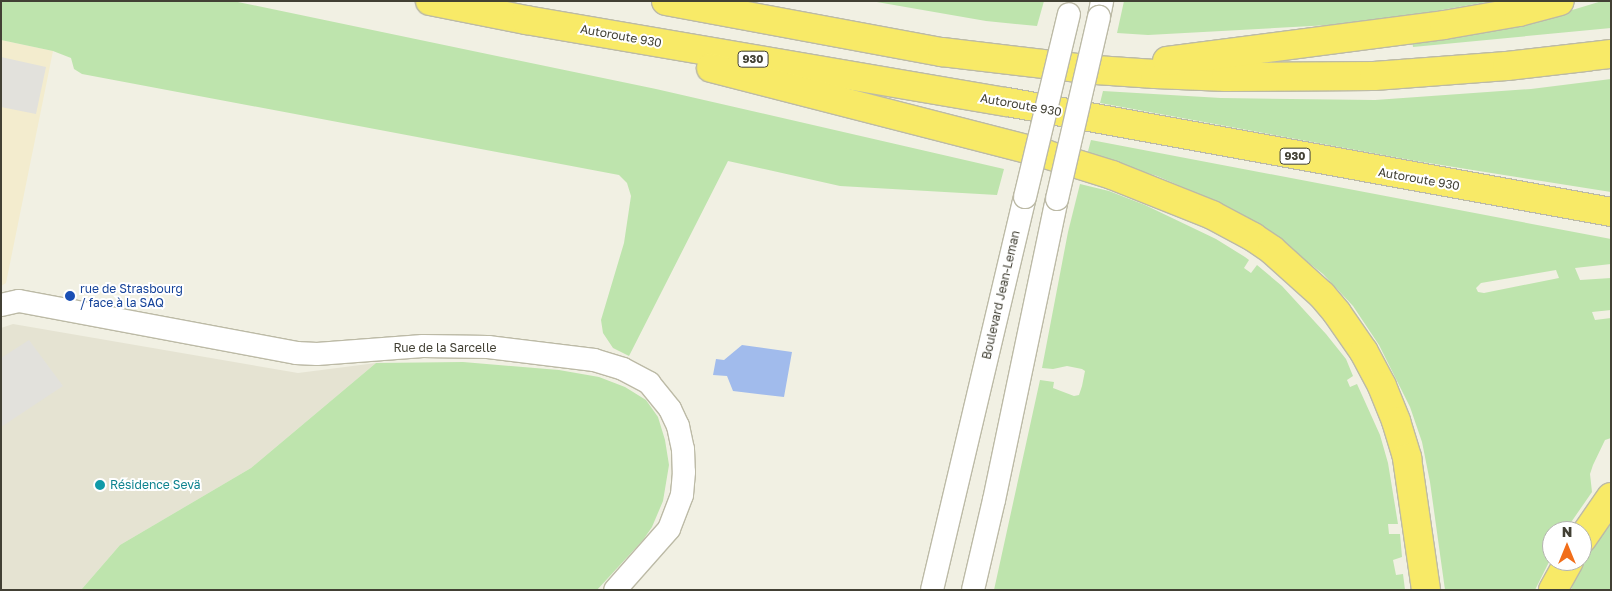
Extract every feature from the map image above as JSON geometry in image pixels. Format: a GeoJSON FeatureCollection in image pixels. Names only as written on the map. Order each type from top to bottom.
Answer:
{"type":"FeatureCollection","features":[{"type":"Feature","properties":{"kind":"highway","name":"Autoroute 930"},"geometry":{"type":"LineString","coordinates":[[430,1],[526,20],[998,101],[1611,212]]}},
{"type":"Feature","properties":{"kind":"highway"},"geometry":{"type":"LineString","coordinates":[[666,1],[926,50],[1096,70],[1226,77],[1374,76],[1507,66],[1611,54]]}},
{"type":"Feature","properties":{"kind":"highway"},"geometry":{"type":"LineString","coordinates":[[1096,70],[1371,36],[1471,21],[1560,1]]}},
{"type":"Feature","properties":{"kind":"highway"},"geometry":{"type":"LineString","coordinates":[[526,20],[1045,154],[1161,192],[1204,211],[1254,237],[1290,264],[1322,295],[1353,334],[1376,374],[1396,421],[1407,458],[1426,590]]}},
{"type":"Feature","properties":{"kind":"highway"},"geometry":{"type":"LineString","coordinates":[[1592,525],[1611,497]]}},
{"type":"Feature","properties":{"kind":"highway"},"geometry":{"type":"LineString","coordinates":[[1554,590],[1564,571]]}},
{"type":"Feature","properties":{"kind":"street","name":"Boulevard Jean-Leman"},"geometry":{"type":"LineString","coordinates":[[932,590],[1070,7]]}},
{"type":"Feature","properties":{"kind":"street"},"geometry":{"type":"LineString","coordinates":[[972,590],[994,500],[1056,199],[1100,9]]}},
{"type":"Feature","properties":{"kind":"street","name":"Rue de la Sarcelle"},"geometry":{"type":"LineString","coordinates":[[1,305],[19,301],[296,353],[317,354],[423,346],[488,347],[594,360],[623,369],[649,383],[670,409],[678,426],[683,449],[684,472],[682,495],[669,529],[616,590]]}},
{"type":"Feature","properties":{"kind":"shaded area"},"geometry":{"type":"Polygon","coordinates":[[[1,40],[53,51],[6,283],[1,286],[1,40]]]}},
{"type":"Feature","properties":{"kind":"shaded area"},"geometry":{"type":"Polygon","coordinates":[[[1,57],[46,67],[36,114],[1,107],[1,57]]]}},
{"type":"Feature","properties":{"kind":"shaded area"},"geometry":{"type":"Polygon","coordinates":[[[13,324],[298,373],[376,363],[251,468],[120,545],[81,590],[1,590],[1,328],[13,324]]]}},
{"type":"Feature","properties":{"kind":"shaded area"},"geometry":{"type":"Polygon","coordinates":[[[29,340],[63,386],[1,427],[1,358],[29,340]]]}},
{"type":"Feature","properties":{"kind":"green space"},"geometry":{"type":"Polygon","coordinates":[[[1,1],[233,1],[656,89],[1004,169],[997,195],[840,186],[728,161],[629,356],[613,348],[603,333],[601,320],[624,243],[631,196],[627,183],[619,175],[82,74],[74,69],[71,58],[53,51],[1,40],[1,1]]]}},
{"type":"Feature","properties":{"kind":"green space"},"geometry":{"type":"Polygon","coordinates":[[[871,1],[1044,1],[1037,26],[986,21],[871,1]]]}},
{"type":"Feature","properties":{"kind":"green space"},"geometry":{"type":"Polygon","coordinates":[[[1124,1],[1493,1],[1367,23],[1148,35],[1117,33],[1124,1]]]}},
{"type":"Feature","properties":{"kind":"green space"},"geometry":{"type":"Polygon","coordinates":[[[1602,1],[1611,1],[1611,28],[1413,47],[1412,39],[1559,14],[1602,1]]]}},
{"type":"Feature","properties":{"kind":"green space"},"geometry":{"type":"Polygon","coordinates":[[[1611,79],[1611,192],[1416,161],[1100,103],[1103,91],[1221,98],[1375,100],[1531,89],[1611,79]]]}},
{"type":"Feature","properties":{"kind":"green space"},"geometry":{"type":"Polygon","coordinates":[[[1091,140],[1611,239],[1611,264],[1575,268],[1580,280],[1611,278],[1611,310],[1592,312],[1595,320],[1611,318],[1611,438],[1605,440],[1593,465],[1590,474],[1592,492],[1572,521],[1542,521],[1542,571],[1544,571],[1535,590],[1445,590],[1430,482],[1422,442],[1410,407],[1379,345],[1353,306],[1323,274],[1262,226],[1224,205],[1157,176],[1087,155],[1091,140]],[[1556,270],[1481,283],[1476,288],[1478,292],[1484,293],[1559,278],[1556,270]]]}},
{"type":"Feature","properties":{"kind":"green space"},"geometry":{"type":"Polygon","coordinates":[[[1080,184],[1109,191],[1145,205],[1216,239],[1249,260],[1244,268],[1251,273],[1257,265],[1282,286],[1326,334],[1346,359],[1353,376],[1347,380],[1350,387],[1357,384],[1380,435],[1388,463],[1398,524],[1388,524],[1389,534],[1400,534],[1402,557],[1393,560],[1396,575],[1403,574],[1405,590],[994,590],[1040,380],[1054,382],[1053,388],[1074,396],[1079,395],[1082,386],[1085,371],[1082,369],[1067,366],[1053,369],[1042,368],[1068,232],[1080,184]]]}},
{"type":"Feature","properties":{"kind":"green space"},"geometry":{"type":"Polygon","coordinates":[[[463,362],[559,370],[599,377],[625,387],[646,400],[658,417],[665,440],[669,465],[663,501],[652,527],[643,540],[597,590],[81,590],[120,545],[251,468],[376,363],[463,362]]]}},
{"type":"Feature","properties":{"kind":"green space"},"geometry":{"type":"Polygon","coordinates":[[[1611,519],[1611,590],[1571,590],[1578,571],[1592,571],[1592,548],[1611,519]]]}},
{"type":"Feature","properties":{"kind":"water"},"geometry":{"type":"Polygon","coordinates":[[[742,345],[792,352],[784,397],[733,391],[727,376],[713,375],[716,359],[724,360],[742,345]]]}},
{"type":"Feature","properties":{"kind":"place","name":"rue de Strasbourg / face à la SAQ"},"geometry":{"type":"Point","coordinates":[70,296]}},
{"type":"Feature","properties":{"kind":"place","name":"Résidence Sevä"},"geometry":{"type":"Point","coordinates":[100,485]}}]}
